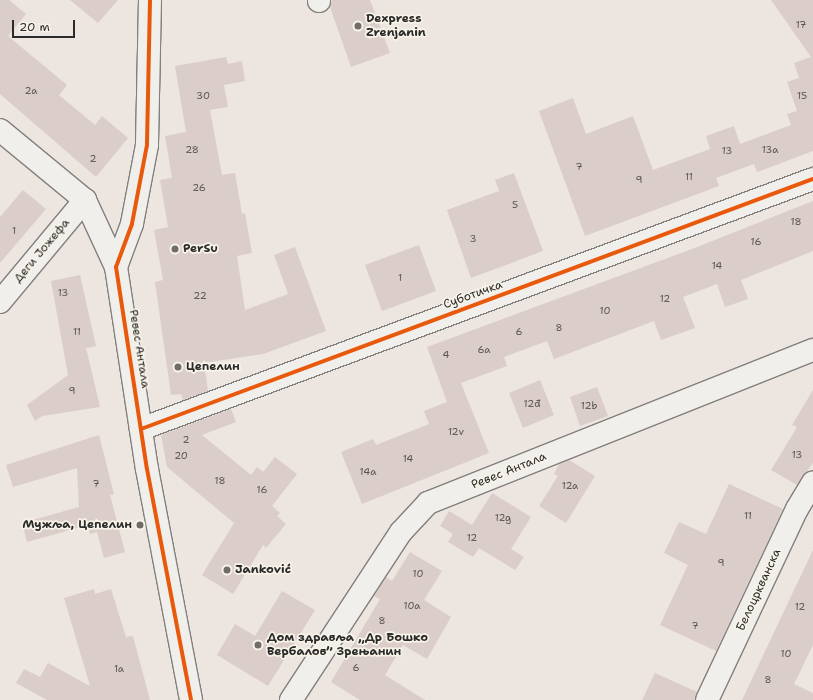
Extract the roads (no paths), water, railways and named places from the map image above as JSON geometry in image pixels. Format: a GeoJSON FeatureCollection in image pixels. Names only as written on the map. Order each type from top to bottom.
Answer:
{"type":"FeatureCollection","features":[{"type":"Feature","properties":{"kind":"street","name":"Ревес Антала"},"geometry":{"type":"LineString","coordinates":[[150,0],[147,145],[132,224],[116,267],[141,429],[191,700]]}},
{"type":"Feature","properties":{"kind":"street"},"geometry":{"type":"LineString","coordinates":[[0,130],[85,200],[116,267]]}},
{"type":"Feature","properties":{"kind":"street","name":"Суботичка"},"geometry":{"type":"LineString","coordinates":[[141,429],[813,179]]}},
{"type":"Feature","properties":{"kind":"street","name":"Деги Јожефа"},"geometry":{"type":"LineString","coordinates":[[0,302],[85,200]]}},
{"type":"Feature","properties":{"kind":"street","name":"Ревес Антала"},"geometry":{"type":"LineString","coordinates":[[291,700],[401,532],[428,503],[813,350]]}},
{"type":"Feature","properties":{"kind":"street","name":"Белоцркванска"},"geometry":{"type":"LineString","coordinates":[[707,700],[797,509],[813,482]]}},
{"type":"Feature","properties":{"kind":"place","name":"Dexpress Zrenjanin"},"geometry":{"type":"Point","coordinates":[358,26]}},
{"type":"Feature","properties":{"kind":"place","name":"PerSu"},"geometry":{"type":"Point","coordinates":[175,249]}},
{"type":"Feature","properties":{"kind":"place","name":"Цепелин"},"geometry":{"type":"Point","coordinates":[178,367]}},
{"type":"Feature","properties":{"kind":"place","name":"Мужља, Цепелин"},"geometry":{"type":"Point","coordinates":[140,525]}},
{"type":"Feature","properties":{"kind":"place","name":"Janković"},"geometry":{"type":"Point","coordinates":[227,570]}},
{"type":"Feature","properties":{"kind":"place","name":"Дом здравља „Др Бошко Вербалов” Зрењанин"},"geometry":{"type":"Point","coordinates":[258,645]}}]}
